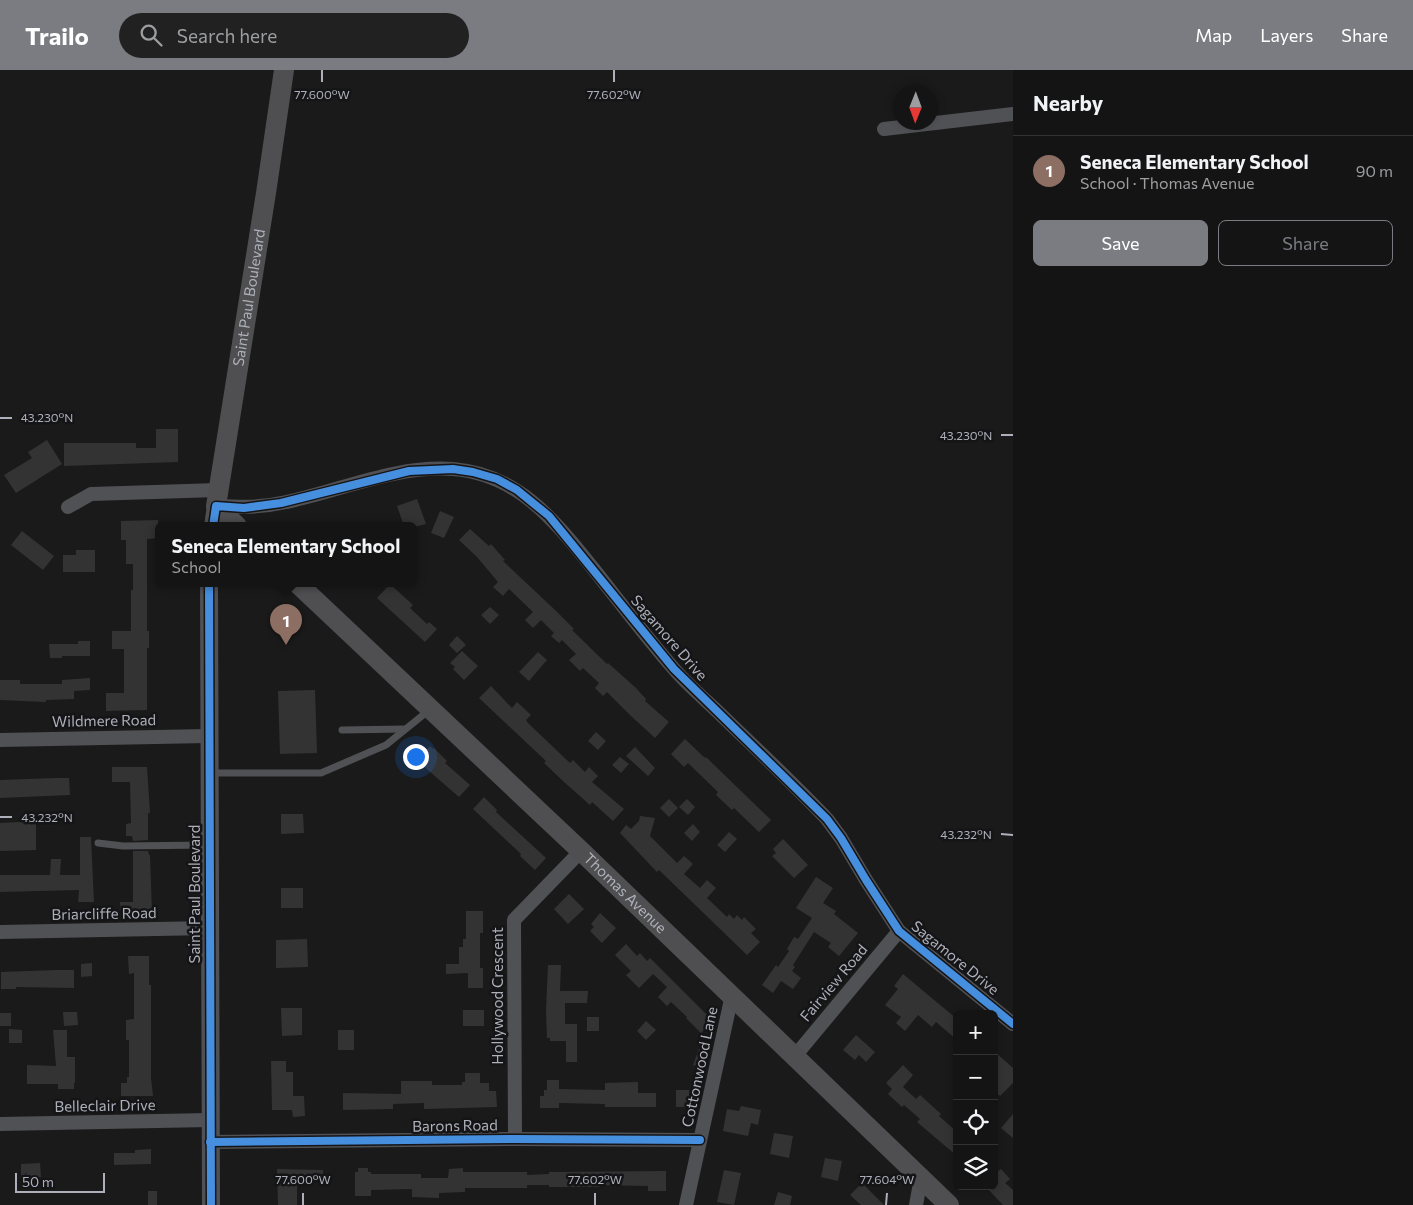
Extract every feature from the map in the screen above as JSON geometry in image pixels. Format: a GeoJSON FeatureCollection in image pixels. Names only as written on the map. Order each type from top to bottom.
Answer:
{"type":"FeatureCollection","features":[{"type":"Feature","properties":{"kind":"main road","name":"Saint Paul Boulevard"},"geometry":{"type":"LineString","coordinates":[[217,498],[284,70]]}},
{"type":"Feature","properties":{"kind":"main road"},"geometry":{"type":"LineString","coordinates":[[217,498],[234,522]]}},
{"type":"Feature","properties":{"kind":"main road","name":"Thomas Avenue"},"geometry":{"type":"LineString","coordinates":[[301,587],[732,995],[949,1205]]}},
{"type":"Feature","properties":{"kind":"street"},"geometry":{"type":"LineString","coordinates":[[884,129],[1013,114]]}},
{"type":"Feature","properties":{"kind":"street","name":"Sagamore Drive"},"geometry":{"type":"LineString","coordinates":[[68,507],[90,494],[217,498],[244,508],[272,505],[390,474],[429,469],[453,469],[473,472],[497,479],[534,502],[562,530],[674,670],[827,819],[842,838],[899,931],[1013,1024]]}},
{"type":"Feature","properties":{"kind":"street","name":"Saint Paul Boulevard"},"geometry":{"type":"LineString","coordinates":[[214,522],[217,498]]}},
{"type":"Feature","properties":{"kind":"street","name":"Saint Paul Boulevard"},"geometry":{"type":"LineString","coordinates":[[209,587],[208,773],[211,1205]]}},
{"type":"Feature","properties":{"kind":"street","name":"Wildmere Road"},"geometry":{"type":"LineString","coordinates":[[0,740],[208,736]]}},
{"type":"Feature","properties":{"kind":"street","name":"Hollywood Crescent"},"geometry":{"type":"LineString","coordinates":[[515,1139],[514,920],[581,851]]}},
{"type":"Feature","properties":{"kind":"street","name":"Briarcliffe Road"},"geometry":{"type":"LineString","coordinates":[[0,932],[209,928]]}},
{"type":"Feature","properties":{"kind":"street","name":"Fairview Road"},"geometry":{"type":"LineString","coordinates":[[795,1056],[899,931]]}},
{"type":"Feature","properties":{"kind":"street","name":"Cottonwood Lane"},"geometry":{"type":"LineString","coordinates":[[686,1205],[732,995]]}},
{"type":"Feature","properties":{"kind":"street","name":"Belleclair Drive"},"geometry":{"type":"LineString","coordinates":[[0,1124],[210,1120]]}},
{"type":"Feature","properties":{"kind":"street","name":"Barons Road"},"geometry":{"type":"LineString","coordinates":[[210,1142],[515,1139],[700,1140]]}},
{"type":"Feature","properties":{"kind":"street"},"geometry":{"type":"LineString","coordinates":[[916,1205],[922,1178]]}},
{"type":"Feature","properties":{"kind":"lane"},"geometry":{"type":"LineString","coordinates":[[208,773],[321,773],[386,746],[430,709]]}},
{"type":"Feature","properties":{"kind":"lane"},"geometry":{"type":"LineString","coordinates":[[342,730],[406,729]]}},
{"type":"Feature","properties":{"kind":"lane"},"geometry":{"type":"LineString","coordinates":[[98,843],[122,846],[209,844]]}},
{"type":"Feature","properties":{"kind":"building"},"geometry":{"type":"Polygon","coordinates":[[[156,429],[178,429],[178,462],[64,466],[64,443],[136,443],[136,448],[156,448],[156,429]]]}},
{"type":"Feature","properties":{"kind":"building"},"geometry":{"type":"Polygon","coordinates":[[[47,440],[62,464],[16,493],[4,475],[32,458],[28,452],[47,440]]]}},
{"type":"Feature","properties":{"kind":"building"},"geometry":{"type":"Polygon","coordinates":[[[417,499],[426,524],[417,526],[417,522],[403,522],[397,506],[417,499]]]}},
{"type":"Feature","properties":{"kind":"building"},"geometry":{"type":"Polygon","coordinates":[[[440,511],[454,517],[444,538],[431,533],[440,511]]]}},
{"type":"Feature","properties":{"kind":"building"},"geometry":{"type":"Polygon","coordinates":[[[158,520],[158,522],[155,522],[155,538],[147,539],[147,631],[149,631],[149,648],[147,648],[147,710],[106,711],[106,693],[124,693],[124,649],[112,649],[112,631],[131,631],[133,564],[126,564],[126,540],[121,540],[121,521],[158,520]]]}},
{"type":"Feature","properties":{"kind":"building"},"geometry":{"type":"Polygon","coordinates":[[[470,529],[489,546],[491,544],[505,560],[503,561],[574,629],[572,630],[607,664],[636,688],[646,699],[645,701],[669,722],[655,738],[607,692],[603,696],[595,688],[599,683],[583,668],[580,671],[569,660],[576,654],[562,640],[559,643],[551,636],[554,633],[541,620],[533,628],[525,620],[533,612],[509,589],[503,596],[493,587],[498,582],[477,557],[459,540],[470,529]]]}},
{"type":"Feature","properties":{"kind":"building"},"geometry":{"type":"Polygon","coordinates":[[[22,531],[54,556],[43,570],[11,545],[22,531]]]}},
{"type":"Feature","properties":{"kind":"building"},"geometry":{"type":"Polygon","coordinates":[[[76,550],[95,550],[95,572],[63,572],[63,555],[76,555],[76,550]]]}},
{"type":"Feature","properties":{"kind":"building"},"geometry":{"type":"Polygon","coordinates":[[[387,587],[393,587],[413,605],[410,608],[427,624],[429,622],[437,629],[425,642],[377,598],[387,587]]]}},
{"type":"Feature","properties":{"kind":"building"},"geometry":{"type":"Polygon","coordinates":[[[490,607],[499,615],[490,624],[481,615],[490,607]]]}},
{"type":"Feature","properties":{"kind":"building"},"geometry":{"type":"Polygon","coordinates":[[[457,636],[466,645],[457,653],[449,645],[457,636]]]}},
{"type":"Feature","properties":{"kind":"building"},"geometry":{"type":"Polygon","coordinates":[[[78,641],[90,641],[90,656],[50,658],[49,644],[78,644],[78,641]]]}},
{"type":"Feature","properties":{"kind":"building"},"geometry":{"type":"Polygon","coordinates":[[[462,651],[478,666],[464,680],[450,663],[462,651]]]}},
{"type":"Feature","properties":{"kind":"building"},"geometry":{"type":"Polygon","coordinates":[[[538,652],[547,660],[529,681],[519,672],[538,652]]]}},
{"type":"Feature","properties":{"kind":"building"},"geometry":{"type":"Polygon","coordinates":[[[90,678],[90,690],[74,691],[74,699],[46,700],[46,702],[0,700],[0,680],[20,680],[20,684],[62,684],[62,680],[90,678]]]}},
{"type":"Feature","properties":{"kind":"building"},"geometry":{"type":"Polygon","coordinates":[[[491,686],[512,708],[517,702],[531,715],[526,720],[528,723],[570,763],[573,760],[585,772],[589,767],[598,776],[592,782],[624,809],[613,821],[592,802],[590,805],[564,782],[544,763],[546,761],[479,698],[491,686]]]}},
{"type":"Feature","properties":{"kind":"building"},"geometry":{"type":"Polygon","coordinates":[[[315,690],[317,753],[280,754],[278,691],[315,690]]]}},
{"type":"Feature","properties":{"kind":"building"},"geometry":{"type":"Polygon","coordinates":[[[596,732],[606,741],[598,750],[588,741],[596,732]]]}},
{"type":"Feature","properties":{"kind":"building"},"geometry":{"type":"Polygon","coordinates":[[[685,739],[771,820],[759,832],[734,808],[732,810],[716,795],[718,792],[688,763],[684,767],[671,754],[685,739]]]}},
{"type":"Feature","properties":{"kind":"building"},"geometry":{"type":"Polygon","coordinates":[[[430,746],[447,761],[445,763],[470,785],[459,797],[421,764],[427,757],[423,753],[430,746]]]}},
{"type":"Feature","properties":{"kind":"building"},"geometry":{"type":"Polygon","coordinates":[[[635,747],[655,768],[648,776],[626,756],[635,747]]]}},
{"type":"Feature","properties":{"kind":"building"},"geometry":{"type":"Polygon","coordinates":[[[620,757],[629,764],[621,773],[612,765],[620,757]]]}},
{"type":"Feature","properties":{"kind":"building"},"geometry":{"type":"Polygon","coordinates":[[[112,767],[147,767],[150,813],[148,813],[148,840],[133,841],[132,836],[126,836],[126,824],[131,823],[130,782],[112,782],[112,767]]]}},
{"type":"Feature","properties":{"kind":"building"},"geometry":{"type":"Polygon","coordinates":[[[69,778],[70,795],[0,798],[0,780],[69,778]]]}},
{"type":"Feature","properties":{"kind":"building"},"geometry":{"type":"Polygon","coordinates":[[[484,797],[497,810],[496,812],[546,858],[535,870],[520,856],[521,854],[473,809],[484,797]]]}},
{"type":"Feature","properties":{"kind":"building"},"geometry":{"type":"Polygon","coordinates":[[[669,799],[678,808],[669,817],[660,808],[669,799]]]}},
{"type":"Feature","properties":{"kind":"building"},"geometry":{"type":"Polygon","coordinates":[[[687,799],[695,807],[688,815],[679,807],[687,799]]]}},
{"type":"Feature","properties":{"kind":"building"},"geometry":{"type":"Polygon","coordinates":[[[281,814],[303,814],[304,833],[281,834],[281,814]]]}},
{"type":"Feature","properties":{"kind":"building"},"geometry":{"type":"Polygon","coordinates":[[[640,816],[655,818],[650,836],[677,863],[684,856],[693,864],[684,874],[700,888],[707,880],[716,888],[707,898],[727,917],[729,914],[734,919],[737,915],[742,920],[744,917],[756,929],[751,933],[760,942],[747,955],[659,870],[657,872],[620,833],[626,825],[631,829],[639,821],[640,816]]]}},
{"type":"Feature","properties":{"kind":"building"},"geometry":{"type":"Polygon","coordinates":[[[36,822],[36,850],[0,851],[0,823],[36,822]]]}},
{"type":"Feature","properties":{"kind":"building"},"geometry":{"type":"Polygon","coordinates":[[[693,824],[700,832],[692,841],[684,833],[693,824]]]}},
{"type":"Feature","properties":{"kind":"building"},"geometry":{"type":"Polygon","coordinates":[[[729,832],[737,839],[725,852],[717,845],[729,832]]]}},
{"type":"Feature","properties":{"kind":"building"},"geometry":{"type":"Polygon","coordinates":[[[80,837],[91,837],[94,902],[78,902],[79,890],[0,892],[0,875],[50,875],[51,859],[61,859],[60,875],[80,875],[80,837]]]}},
{"type":"Feature","properties":{"kind":"building"},"geometry":{"type":"Polygon","coordinates":[[[783,839],[808,865],[794,878],[772,856],[776,853],[773,849],[783,839]]]}},
{"type":"Feature","properties":{"kind":"building"},"geometry":{"type":"Polygon","coordinates":[[[133,851],[148,851],[150,855],[152,913],[121,914],[120,902],[133,902],[133,851]]]}},
{"type":"Feature","properties":{"kind":"building"},"geometry":{"type":"Polygon","coordinates":[[[816,877],[833,888],[823,903],[836,911],[834,914],[858,933],[839,956],[828,947],[831,943],[814,932],[793,965],[795,967],[792,971],[801,978],[793,989],[781,981],[773,993],[762,985],[789,951],[787,949],[794,937],[798,939],[812,918],[796,908],[816,877]]]}},
{"type":"Feature","properties":{"kind":"building"},"geometry":{"type":"Polygon","coordinates":[[[281,888],[303,888],[303,908],[281,908],[281,888]]]}},
{"type":"Feature","properties":{"kind":"building"},"geometry":{"type":"Polygon","coordinates":[[[569,894],[584,909],[568,924],[554,909],[569,894]]]}},
{"type":"Feature","properties":{"kind":"building"},"geometry":{"type":"Polygon","coordinates":[[[466,911],[483,911],[483,933],[480,933],[480,968],[483,968],[483,988],[468,988],[468,973],[446,974],[446,964],[459,964],[459,947],[463,947],[463,939],[466,939],[466,911]]]}},
{"type":"Feature","properties":{"kind":"building"},"geometry":{"type":"Polygon","coordinates":[[[600,913],[616,928],[602,943],[590,931],[594,927],[591,924],[600,913]]]}},
{"type":"Feature","properties":{"kind":"building"},"geometry":{"type":"Polygon","coordinates":[[[307,939],[308,967],[276,968],[276,940],[307,939]]]}},
{"type":"Feature","properties":{"kind":"building"},"geometry":{"type":"Polygon","coordinates":[[[626,944],[637,956],[640,953],[647,961],[650,958],[710,1018],[712,1021],[701,1033],[671,1002],[667,1006],[658,997],[667,987],[653,974],[639,988],[626,975],[631,971],[615,955],[626,944]]]}},
{"type":"Feature","properties":{"kind":"building"},"geometry":{"type":"Polygon","coordinates":[[[128,956],[149,956],[153,1096],[121,1096],[121,1083],[127,1083],[127,1077],[129,1077],[129,1040],[126,1040],[126,1020],[134,1019],[134,973],[129,974],[128,956]]]}},
{"type":"Feature","properties":{"kind":"building"},"geometry":{"type":"Polygon","coordinates":[[[92,963],[92,976],[81,977],[81,964],[92,963]]]}},
{"type":"Feature","properties":{"kind":"building"},"geometry":{"type":"Polygon","coordinates":[[[548,965],[561,965],[560,991],[588,991],[587,1003],[565,1003],[565,1024],[577,1024],[577,1062],[566,1062],[566,1041],[550,1041],[550,1038],[547,1038],[548,965]]]}},
{"type":"Feature","properties":{"kind":"building"},"geometry":{"type":"Polygon","coordinates":[[[74,970],[74,988],[16,987],[16,989],[1,989],[1,972],[74,970]]]}},
{"type":"Feature","properties":{"kind":"building"},"geometry":{"type":"Polygon","coordinates":[[[903,974],[953,1016],[953,1037],[936,1022],[932,1027],[918,1015],[905,1031],[896,1023],[901,1017],[885,1005],[898,989],[894,986],[903,974]]]}},
{"type":"Feature","properties":{"kind":"building"},"geometry":{"type":"Polygon","coordinates":[[[281,1008],[302,1008],[302,1035],[282,1036],[281,1008]]]}},
{"type":"Feature","properties":{"kind":"building"},"geometry":{"type":"Polygon","coordinates":[[[463,1010],[484,1010],[484,1026],[463,1026],[463,1010]]]}},
{"type":"Feature","properties":{"kind":"building"},"geometry":{"type":"Polygon","coordinates":[[[63,1012],[77,1012],[78,1025],[64,1026],[63,1012]]]}},
{"type":"Feature","properties":{"kind":"building"},"geometry":{"type":"Polygon","coordinates":[[[0,1013],[11,1013],[11,1026],[0,1026],[0,1013]]]}},
{"type":"Feature","properties":{"kind":"building"},"geometry":{"type":"Polygon","coordinates":[[[587,1017],[599,1017],[599,1031],[587,1031],[587,1017]]]}},
{"type":"Feature","properties":{"kind":"building"},"geometry":{"type":"Polygon","coordinates":[[[646,1021],[656,1030],[646,1040],[637,1031],[646,1021]]]}},
{"type":"Feature","properties":{"kind":"building"},"geometry":{"type":"Polygon","coordinates":[[[9,1029],[22,1030],[22,1043],[9,1043],[9,1029]]]}},
{"type":"Feature","properties":{"kind":"building"},"geometry":{"type":"Polygon","coordinates":[[[53,1030],[67,1030],[67,1057],[75,1057],[74,1089],[58,1089],[58,1084],[27,1084],[27,1065],[56,1066],[53,1030]]]}},
{"type":"Feature","properties":{"kind":"building"},"geometry":{"type":"Polygon","coordinates":[[[338,1030],[354,1030],[354,1050],[338,1050],[338,1030]]]}},
{"type":"Feature","properties":{"kind":"building"},"geometry":{"type":"Polygon","coordinates":[[[856,1035],[875,1052],[866,1062],[859,1055],[855,1060],[843,1050],[856,1035]]]}},
{"type":"Feature","properties":{"kind":"building"},"geometry":{"type":"Polygon","coordinates":[[[699,1049],[709,1053],[704,1068],[693,1065],[699,1049]]]}},
{"type":"Feature","properties":{"kind":"building"},"geometry":{"type":"Polygon","coordinates":[[[998,1055],[1013,1068],[1013,1083],[1000,1096],[998,1094],[998,1055]]]}},
{"type":"Feature","properties":{"kind":"building"},"geometry":{"type":"Polygon","coordinates":[[[271,1061],[286,1061],[286,1072],[293,1072],[293,1096],[304,1096],[305,1116],[293,1117],[292,1110],[272,1110],[271,1061]]]}},
{"type":"Feature","properties":{"kind":"building"},"geometry":{"type":"Polygon","coordinates":[[[903,1065],[913,1075],[903,1087],[916,1099],[920,1095],[941,1114],[939,1116],[953,1128],[953,1153],[917,1122],[920,1119],[904,1105],[902,1107],[888,1094],[892,1089],[886,1083],[903,1065]]]}},
{"type":"Feature","properties":{"kind":"building"},"geometry":{"type":"Polygon","coordinates":[[[465,1073],[480,1073],[480,1083],[489,1083],[489,1091],[496,1091],[497,1107],[424,1109],[424,1103],[393,1104],[393,1109],[343,1110],[343,1093],[401,1094],[401,1081],[432,1081],[432,1085],[462,1085],[462,1082],[465,1082],[465,1073]]]}},
{"type":"Feature","properties":{"kind":"building"},"geometry":{"type":"Polygon","coordinates":[[[547,1080],[559,1080],[559,1089],[605,1090],[605,1083],[638,1082],[638,1093],[656,1093],[656,1107],[605,1107],[605,1104],[559,1103],[559,1108],[540,1108],[540,1096],[544,1096],[544,1090],[547,1090],[547,1080]]]}},
{"type":"Feature","properties":{"kind":"building"},"geometry":{"type":"Polygon","coordinates":[[[676,1090],[689,1090],[689,1107],[676,1107],[676,1090]]]}},
{"type":"Feature","properties":{"kind":"building"},"geometry":{"type":"Polygon","coordinates":[[[741,1106],[761,1110],[758,1125],[751,1123],[748,1136],[723,1131],[727,1109],[739,1111],[741,1106]]]}},
{"type":"Feature","properties":{"kind":"building"},"geometry":{"type":"Polygon","coordinates":[[[1013,1114],[1013,1138],[1001,1128],[1013,1114]]]}},
{"type":"Feature","properties":{"kind":"building"},"geometry":{"type":"Polygon","coordinates":[[[774,1133],[793,1136],[789,1158],[770,1154],[774,1133]]]}},
{"type":"Feature","properties":{"kind":"building"},"geometry":{"type":"Polygon","coordinates":[[[151,1149],[151,1164],[114,1165],[114,1153],[135,1153],[135,1150],[151,1149]]]}},
{"type":"Feature","properties":{"kind":"building"},"geometry":{"type":"Polygon","coordinates":[[[825,1158],[842,1161],[838,1181],[821,1177],[825,1158]]]}},
{"type":"Feature","properties":{"kind":"building"},"geometry":{"type":"Polygon","coordinates":[[[40,1163],[41,1177],[21,1180],[21,1164],[40,1163]]]}},
{"type":"Feature","properties":{"kind":"building"},"geometry":{"type":"Polygon","coordinates":[[[358,1168],[368,1168],[368,1172],[371,1172],[371,1174],[421,1174],[421,1178],[448,1178],[449,1169],[463,1168],[463,1172],[527,1172],[527,1175],[549,1174],[549,1172],[666,1171],[666,1191],[648,1191],[648,1186],[549,1187],[549,1185],[527,1185],[527,1188],[465,1188],[465,1192],[439,1193],[439,1198],[412,1197],[412,1189],[371,1190],[371,1196],[355,1196],[355,1172],[358,1172],[358,1168]]]}},
{"type":"Feature","properties":{"kind":"building"},"geometry":{"type":"Polygon","coordinates":[[[277,1169],[323,1170],[323,1182],[297,1184],[297,1205],[278,1205],[277,1169]]]}},
{"type":"Feature","properties":{"kind":"building"},"geometry":{"type":"Polygon","coordinates":[[[1001,1169],[1010,1179],[1005,1183],[1013,1190],[1013,1205],[1003,1205],[989,1190],[998,1190],[998,1171],[1001,1169]]]}},
{"type":"Feature","properties":{"kind":"building"},"geometry":{"type":"Polygon","coordinates":[[[724,1170],[741,1173],[734,1205],[717,1202],[724,1170]]]}},
{"type":"Feature","properties":{"kind":"building"},"geometry":{"type":"Polygon","coordinates":[[[862,1183],[884,1205],[861,1205],[850,1195],[862,1183]]]}},
{"type":"Feature","properties":{"kind":"building"},"geometry":{"type":"Polygon","coordinates":[[[148,1191],[157,1191],[157,1205],[148,1205],[148,1191]]]}},
{"type":"Feature","properties":{"kind":"building"},"geometry":{"type":"Polygon","coordinates":[[[778,1192],[792,1196],[790,1205],[774,1205],[778,1192]]]}},
{"type":"Feature","properties":{"kind":"cycle path"},"geometry":{"type":"LineString","coordinates":[[214,522],[216,506],[244,508],[281,503],[409,471],[453,469],[473,472],[497,479],[517,490],[549,516],[674,669],[827,819],[841,838],[899,931],[1013,1024]]}},
{"type":"Feature","properties":{"kind":"cycle path"},"geometry":{"type":"LineString","coordinates":[[209,587],[211,1205]]}},
{"type":"Feature","properties":{"kind":"cycle path"},"geometry":{"type":"LineString","coordinates":[[210,1142],[515,1139],[700,1140]]}},
{"type":"Feature","properties":{"kind":"place","name":"Seneca Elementary School"},"geometry":{"type":"Point","coordinates":[286,645]}}]}
